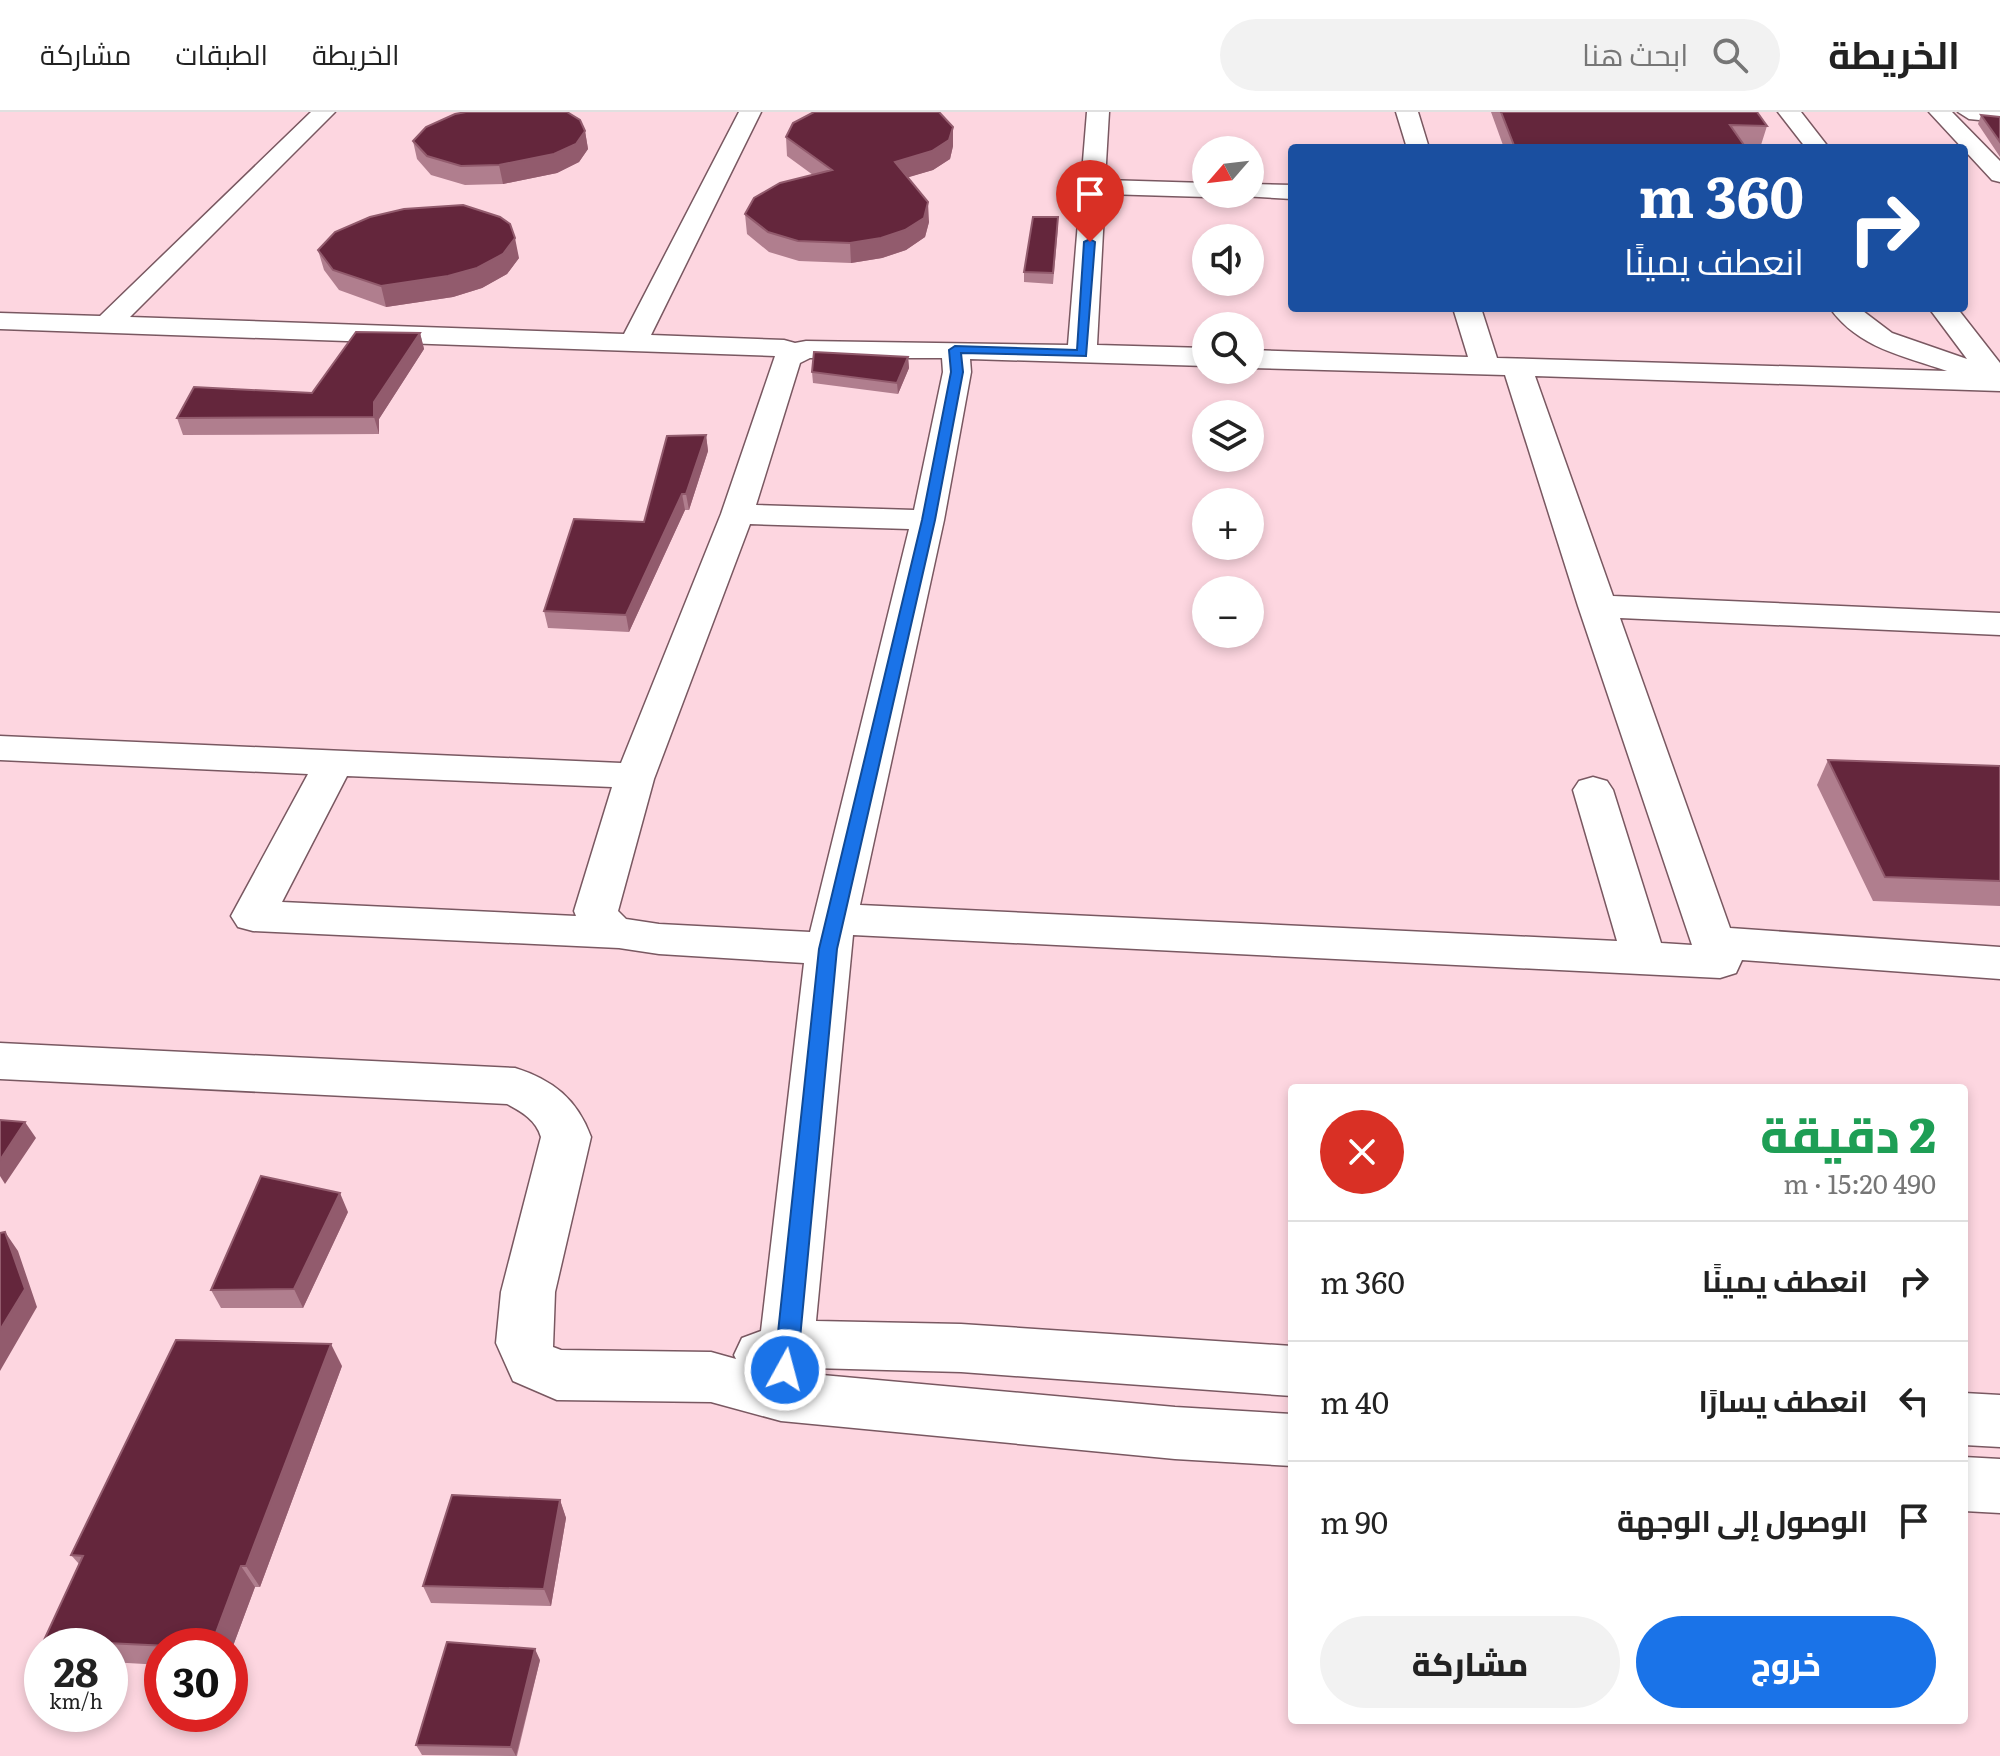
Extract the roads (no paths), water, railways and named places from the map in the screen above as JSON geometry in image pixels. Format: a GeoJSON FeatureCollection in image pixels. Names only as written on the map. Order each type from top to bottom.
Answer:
{"type":"FeatureCollection","features":[{"type":"Feature","properties":{"kind":"street"},"geometry":{"type":"LineString","coordinates":[[108,324],[324,112]]}},
{"type":"Feature","properties":{"kind":"street"},"geometry":{"type":"LineString","coordinates":[[634,342],[750,112]]}},
{"type":"Feature","properties":{"kind":"street"},"geometry":{"type":"LineString","coordinates":[[1082,353],[1098,112]]}},
{"type":"Feature","properties":{"kind":"street"},"geometry":{"type":"LineString","coordinates":[[1407,112],[1417,144]]}},
{"type":"Feature","properties":{"kind":"street"},"geometry":{"type":"LineString","coordinates":[[1789,112],[1815,144]]}},
{"type":"Feature","properties":{"kind":"street"},"geometry":{"type":"LineString","coordinates":[[1940,112],[1989,153],[2000,175]]}},
{"type":"Feature","properties":{"kind":"street"},"geometry":{"type":"LineString","coordinates":[[1969,112],[2000,115]]}},
{"type":"Feature","properties":{"kind":"street"},"geometry":{"type":"LineString","coordinates":[[1093,187],[1192,190]]}},
{"type":"Feature","properties":{"kind":"street"},"geometry":{"type":"LineString","coordinates":[[1264,191],[1288,192]]}},
{"type":"Feature","properties":{"kind":"street"},"geometry":{"type":"LineString","coordinates":[[334,763],[253,916],[619,933],[832,934],[1720,962],[1596,606],[1501,366],[1469,312]]}},
{"type":"Feature","properties":{"kind":"street"},"geometry":{"type":"LineString","coordinates":[[1848,312],[1858,324],[1875,334],[2000,381]]}},
{"type":"Feature","properties":{"kind":"street"},"geometry":{"type":"LineString","coordinates":[[1946,312],[2000,381]]}},
{"type":"Feature","properties":{"kind":"street"},"geometry":{"type":"LineString","coordinates":[[0,321],[784,348]]}},
{"type":"Feature","properties":{"kind":"street"},"geometry":{"type":"LineString","coordinates":[[619,933],[602,926],[596,911],[635,776],[737,514],[786,361],[791,355],[806,349],[1192,357]]}},
{"type":"Feature","properties":{"kind":"street"},"geometry":{"type":"LineString","coordinates":[[785,1370],[832,934],[928,520],[957,372],[955,350]]}},
{"type":"Feature","properties":{"kind":"street"},"geometry":{"type":"LineString","coordinates":[[1264,359],[2000,381]]}},
{"type":"Feature","properties":{"kind":"street"},"geometry":{"type":"LineString","coordinates":[[737,514],[928,520]]}},
{"type":"Feature","properties":{"kind":"street"},"geometry":{"type":"LineString","coordinates":[[1596,606],[2000,624]]}},
{"type":"Feature","properties":{"kind":"street"},"geometry":{"type":"LineString","coordinates":[[0,748],[635,776]]}},
{"type":"Feature","properties":{"kind":"street"},"geometry":{"type":"LineString","coordinates":[[1593,790],[1644,959]]}},
{"type":"Feature","properties":{"kind":"street"},"geometry":{"type":"LineString","coordinates":[[1713,942],[2000,963]]}},
{"type":"Feature","properties":{"kind":"street"},"geometry":{"type":"LineString","coordinates":[[0,1061],[515,1086],[550,1105],[561,1119],[566,1137],[528,1292],[524,1343],[533,1364],[557,1375],[711,1377],[961,1348],[1288,1371]]}},
{"type":"Feature","properties":{"kind":"street"},"geometry":{"type":"LineString","coordinates":[[785,1370],[1175,1433],[1288,1440]]}},
{"type":"Feature","properties":{"kind":"street"},"geometry":{"type":"LineString","coordinates":[[1968,1419],[2000,1421]]}},
{"type":"Feature","properties":{"kind":"street"},"geometry":{"type":"LineString","coordinates":[[1968,1484],[2000,1486]]}}]}
